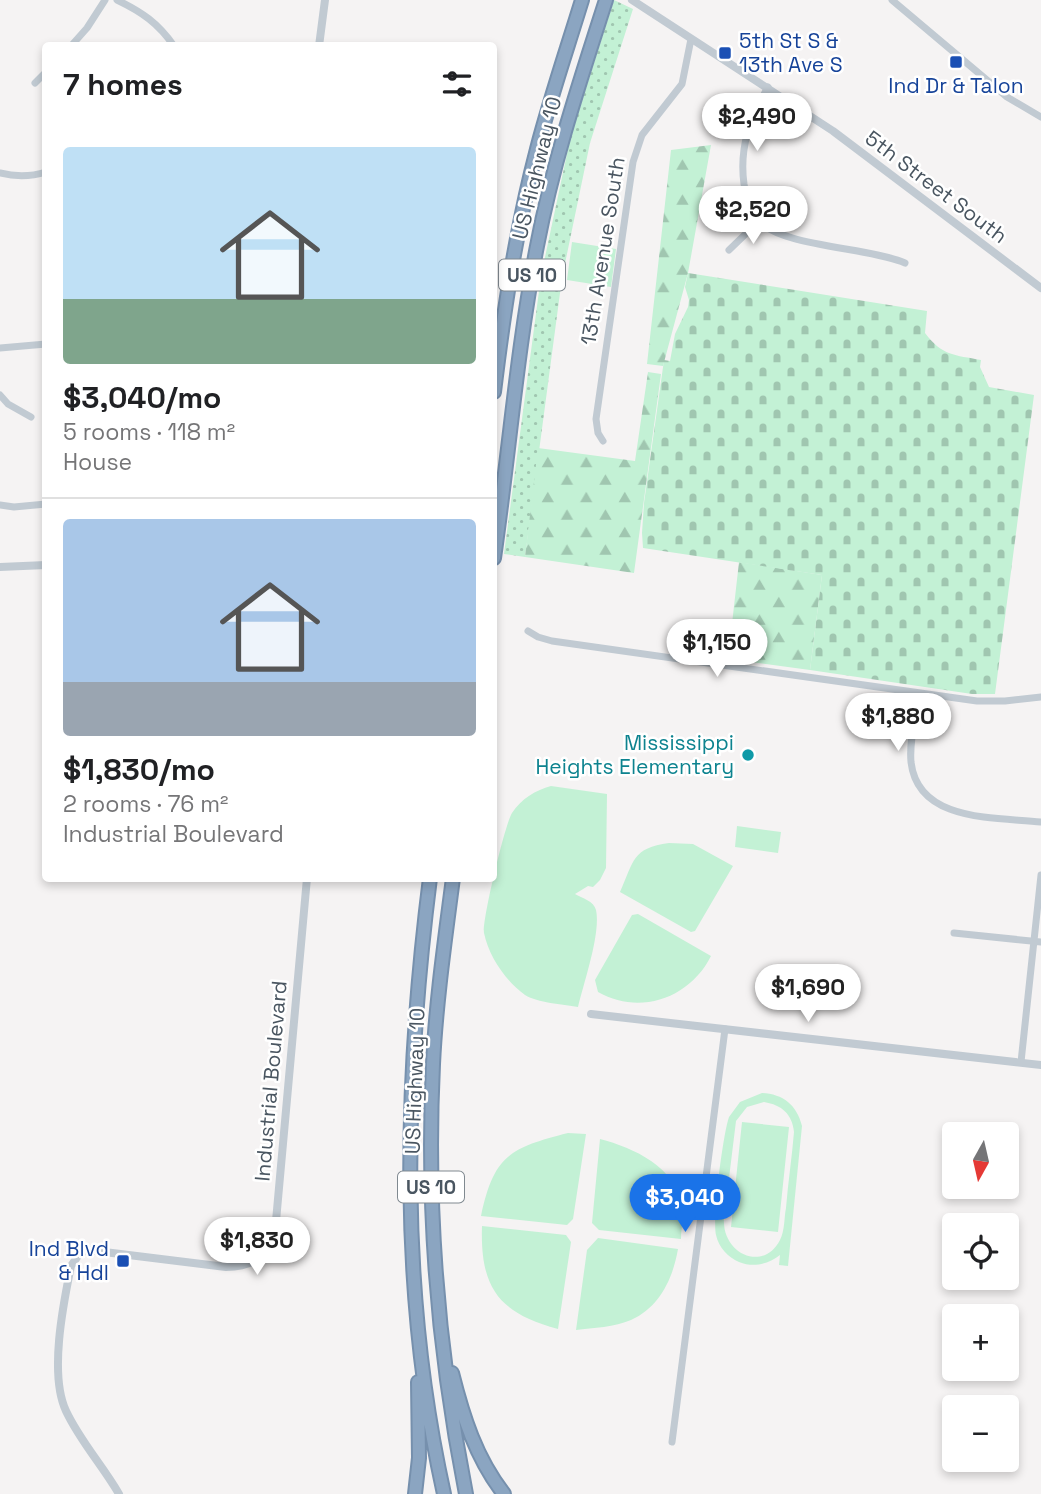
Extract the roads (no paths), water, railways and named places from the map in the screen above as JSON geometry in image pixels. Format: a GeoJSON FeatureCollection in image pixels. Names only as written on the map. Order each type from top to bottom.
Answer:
{"type":"FeatureCollection","features":[{"type":"Feature","properties":{"kind":"highway","name":"US 10"},"geometry":{"type":"LineString","coordinates":[[497,371],[510,279],[527,191],[582,0]]}},
{"type":"Feature","properties":{"kind":"highway","name":"US Highway 10"},"geometry":{"type":"LineString","coordinates":[[497,535],[527,303],[537,247],[566,128],[606,0]]}},
{"type":"Feature","properties":{"kind":"highway","name":"US Highway 10"},"geometry":{"type":"LineString","coordinates":[[430,882],[417,998],[409,1122],[410,1222],[415,1305],[435,1452],[444,1494]]}},
{"type":"Feature","properties":{"kind":"highway","name":"US Highway 10"},"geometry":{"type":"LineString","coordinates":[[452,882],[439,990],[432,1098],[433,1231],[442,1353],[466,1494]]}},
{"type":"Feature","properties":{"kind":"highway"},"geometry":{"type":"LineString","coordinates":[[415,1305],[419,1421],[415,1494]]}},
{"type":"Feature","properties":{"kind":"highway"},"geometry":{"type":"LineString","coordinates":[[442,1353],[452,1370],[466,1425],[483,1462],[504,1494]]}},
{"type":"Feature","properties":{"kind":"street"},"geometry":{"type":"LineString","coordinates":[[74,42],[105,0]]}},
{"type":"Feature","properties":{"kind":"street"},"geometry":{"type":"LineString","coordinates":[[117,0],[150,17],[171,42]]}},
{"type":"Feature","properties":{"kind":"street"},"geometry":{"type":"LineString","coordinates":[[320,42],[325,0]]}},
{"type":"Feature","properties":{"kind":"street"},"geometry":{"type":"LineString","coordinates":[[892,0],[1007,97],[1041,117]]}},
{"type":"Feature","properties":{"kind":"street","name":"5th Street South"},"geometry":{"type":"LineString","coordinates":[[635,2],[834,131],[1041,288]]}},
{"type":"Feature","properties":{"kind":"street","name":"13th Avenue South"},"geometry":{"type":"LineString","coordinates":[[603,441],[598,433],[596,419],[633,162],[642,135],[682,84],[691,39]]}},
{"type":"Feature","properties":{"kind":"street"},"geometry":{"type":"LineString","coordinates":[[34,83],[42,76]]}},
{"type":"Feature","properties":{"kind":"street"},"geometry":{"type":"LineString","coordinates":[[768,87],[750,125],[743,161],[746,192],[758,222],[797,239],[879,254],[905,263]]}},
{"type":"Feature","properties":{"kind":"street"},"geometry":{"type":"LineString","coordinates":[[0,173],[15,177],[42,173]]}},
{"type":"Feature","properties":{"kind":"street"},"geometry":{"type":"LineString","coordinates":[[729,250],[758,222]]}},
{"type":"Feature","properties":{"kind":"street"},"geometry":{"type":"LineString","coordinates":[[0,348],[42,344]]}},
{"type":"Feature","properties":{"kind":"street"},"geometry":{"type":"LineString","coordinates":[[0,395],[8,404],[31,416]]}},
{"type":"Feature","properties":{"kind":"street"},"geometry":{"type":"LineString","coordinates":[[0,505],[13,507],[42,504]]}},
{"type":"Feature","properties":{"kind":"street"},"geometry":{"type":"LineString","coordinates":[[0,567],[42,565]]}},
{"type":"Feature","properties":{"kind":"street"},"geometry":{"type":"LineString","coordinates":[[528,631],[552,641],[919,693],[992,702],[1041,697]]}},
{"type":"Feature","properties":{"kind":"street"},"geometry":{"type":"LineString","coordinates":[[919,693],[911,763],[916,779],[931,799],[940,806],[961,813],[1041,822]]}},
{"type":"Feature","properties":{"kind":"street"},"geometry":{"type":"LineString","coordinates":[[1021,1062],[1038,942],[1041,875]]}},
{"type":"Feature","properties":{"kind":"street","name":"Industrial Boulevard"},"geometry":{"type":"LineString","coordinates":[[119,1494],[75,1426],[61,1396],[58,1359],[71,1266],[80,1253],[88,1250],[240,1267],[252,1263],[271,1245],[276,1221],[307,882]]}},
{"type":"Feature","properties":{"kind":"street"},"geometry":{"type":"LineString","coordinates":[[954,933],[1038,942]]}},
{"type":"Feature","properties":{"kind":"street"},"geometry":{"type":"LineString","coordinates":[[591,1014],[1041,1065]]}},
{"type":"Feature","properties":{"kind":"street"},"geometry":{"type":"LineString","coordinates":[[672,1442],[725,1030]]}},
{"type":"Feature","properties":{"kind":"place","name":"5th St S & 13th Ave S"},"geometry":{"type":"Point","coordinates":[725,53]}},
{"type":"Feature","properties":{"kind":"place","name":"Ind Dr & Talon"},"geometry":{"type":"Point","coordinates":[956,62]}},
{"type":"Feature","properties":{"kind":"place","name":"Mississippi Heights Elementary"},"geometry":{"type":"Point","coordinates":[748,755]}},
{"type":"Feature","properties":{"kind":"place","name":"Ind Blvd & Hdl"},"geometry":{"type":"Point","coordinates":[123,1261]}}]}
